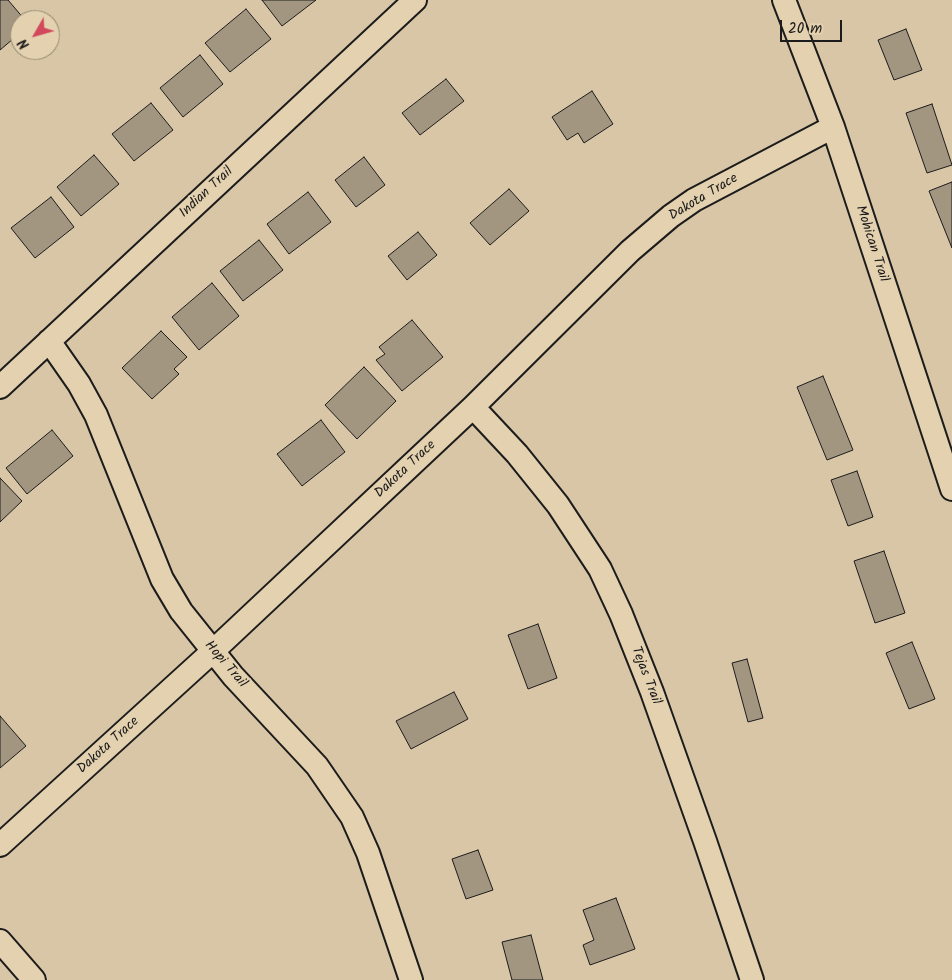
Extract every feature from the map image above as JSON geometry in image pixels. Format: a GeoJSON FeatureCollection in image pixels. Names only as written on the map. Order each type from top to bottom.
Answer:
{"type":"FeatureCollection","features":[{"type":"Feature","properties":{"kind":"street","name":"Indian Trail"},"geometry":{"type":"LineString","coordinates":[[0,387],[415,0]]}},
{"type":"Feature","properties":{"kind":"street","name":"Mohican Trail"},"geometry":{"type":"LineString","coordinates":[[784,0],[833,127],[952,490]]}},
{"type":"Feature","properties":{"kind":"street","name":"Dakota Trace"},"geometry":{"type":"LineString","coordinates":[[0,845],[212,652],[473,407],[630,251],[671,216],[694,200],[833,127]]}},
{"type":"Feature","properties":{"kind":"street","name":"Hopi Trail"},"geometry":{"type":"LineString","coordinates":[[49,341],[79,384],[96,415],[162,579],[181,611],[212,652],[317,766],[352,817],[368,853],[411,980]]}},
{"type":"Feature","properties":{"kind":"street","name":"Tejas Trail"},"geometry":{"type":"LineString","coordinates":[[473,407],[517,454],[558,505],[600,569],[621,614],[652,692],[706,841],[752,980]]}},
{"type":"Feature","properties":{"kind":"street"},"geometry":{"type":"LineString","coordinates":[[0,941],[34,980]]}},
{"type":"Feature","properties":{"kind":"building"},"geometry":{"type":"Polygon","coordinates":[[[0,0],[8,0],[16,10],[10,10],[10,42],[0,50],[0,0]]]}},
{"type":"Feature","properties":{"kind":"building"},"geometry":{"type":"Polygon","coordinates":[[[262,0],[316,0],[282,26],[262,0]]]}},
{"type":"Feature","properties":{"kind":"building"},"geometry":{"type":"Polygon","coordinates":[[[246,9],[271,39],[230,72],[205,43],[246,9]]]}},
{"type":"Feature","properties":{"kind":"building"},"geometry":{"type":"Polygon","coordinates":[[[906,29],[922,70],[894,80],[878,40],[906,29]]]}},
{"type":"Feature","properties":{"kind":"building"},"geometry":{"type":"Polygon","coordinates":[[[200,55],[223,84],[183,117],[160,88],[200,55]]]}},
{"type":"Feature","properties":{"kind":"building"},"geometry":{"type":"Polygon","coordinates":[[[446,79],[464,101],[420,135],[402,113],[446,79]]]}},
{"type":"Feature","properties":{"kind":"building"},"geometry":{"type":"Polygon","coordinates":[[[592,91],[613,124],[584,143],[578,133],[567,140],[552,117],[592,91]]]}},
{"type":"Feature","properties":{"kind":"building"},"geometry":{"type":"Polygon","coordinates":[[[151,103],[173,130],[134,161],[112,134],[151,103]]]}},
{"type":"Feature","properties":{"kind":"building"},"geometry":{"type":"Polygon","coordinates":[[[932,104],[952,165],[927,173],[906,113],[932,104]]]}},
{"type":"Feature","properties":{"kind":"building"},"geometry":{"type":"Polygon","coordinates":[[[94,155],[119,184],[81,216],[57,187],[94,155]]]}},
{"type":"Feature","properties":{"kind":"building"},"geometry":{"type":"Polygon","coordinates":[[[364,157],[385,185],[356,207],[335,180],[364,157]]]}},
{"type":"Feature","properties":{"kind":"building"},"geometry":{"type":"Polygon","coordinates":[[[952,182],[952,248],[929,191],[952,182]]]}},
{"type":"Feature","properties":{"kind":"building"},"geometry":{"type":"Polygon","coordinates":[[[509,189],[529,211],[490,245],[470,223],[509,189]]]}},
{"type":"Feature","properties":{"kind":"building"},"geometry":{"type":"Polygon","coordinates":[[[308,192],[331,222],[289,254],[267,224],[308,192]]]}},
{"type":"Feature","properties":{"kind":"building"},"geometry":{"type":"Polygon","coordinates":[[[51,197],[74,227],[35,258],[11,228],[51,197]]]}},
{"type":"Feature","properties":{"kind":"building"},"geometry":{"type":"Polygon","coordinates":[[[418,232],[437,255],[407,280],[388,256],[418,232]]]}},
{"type":"Feature","properties":{"kind":"building"},"geometry":{"type":"Polygon","coordinates":[[[259,240],[283,270],[243,301],[220,271],[259,240]]]}},
{"type":"Feature","properties":{"kind":"building"},"geometry":{"type":"Polygon","coordinates":[[[212,283],[239,316],[199,350],[172,317],[212,283]]]}},
{"type":"Feature","properties":{"kind":"building"},"geometry":{"type":"Polygon","coordinates":[[[412,320],[443,357],[402,391],[376,360],[385,354],[379,347],[412,320]]]}},
{"type":"Feature","properties":{"kind":"building"},"geometry":{"type":"Polygon","coordinates":[[[161,331],[187,357],[174,369],[179,374],[152,399],[122,368],[161,331]]]}},
{"type":"Feature","properties":{"kind":"building"},"geometry":{"type":"Polygon","coordinates":[[[364,367],[396,401],[357,439],[325,405],[364,367]]]}},
{"type":"Feature","properties":{"kind":"building"},"geometry":{"type":"Polygon","coordinates":[[[823,376],[853,450],[827,460],[797,387],[823,376]]]}},
{"type":"Feature","properties":{"kind":"building"},"geometry":{"type":"Polygon","coordinates":[[[321,420],[345,452],[302,486],[277,454],[321,420]]]}},
{"type":"Feature","properties":{"kind":"building"},"geometry":{"type":"Polygon","coordinates":[[[52,430],[73,456],[27,494],[6,468],[52,430]]]}},
{"type":"Feature","properties":{"kind":"building"},"geometry":{"type":"Polygon","coordinates":[[[857,471],[873,517],[848,526],[831,480],[857,471]]]}},
{"type":"Feature","properties":{"kind":"building"},"geometry":{"type":"Polygon","coordinates":[[[0,478],[22,501],[0,522],[0,478]]]}},
{"type":"Feature","properties":{"kind":"building"},"geometry":{"type":"Polygon","coordinates":[[[884,551],[905,613],[875,623],[854,561],[884,551]]]}},
{"type":"Feature","properties":{"kind":"building"},"geometry":{"type":"Polygon","coordinates":[[[538,624],[557,678],[528,689],[508,635],[538,624]]]}},
{"type":"Feature","properties":{"kind":"building"},"geometry":{"type":"Polygon","coordinates":[[[912,642],[935,699],[909,709],[886,653],[912,642]]]}},
{"type":"Feature","properties":{"kind":"building"},"geometry":{"type":"Polygon","coordinates":[[[747,659],[763,718],[748,722],[732,663],[747,659]]]}},
{"type":"Feature","properties":{"kind":"building"},"geometry":{"type":"Polygon","coordinates":[[[454,692],[468,719],[411,749],[396,721],[454,692]]]}},
{"type":"Feature","properties":{"kind":"building"},"geometry":{"type":"Polygon","coordinates":[[[0,716],[26,746],[0,768],[0,716]]]}},
{"type":"Feature","properties":{"kind":"building"},"geometry":{"type":"Polygon","coordinates":[[[478,850],[493,890],[466,899],[452,859],[478,850]]]}},
{"type":"Feature","properties":{"kind":"building"},"geometry":{"type":"Polygon","coordinates":[[[616,898],[635,949],[590,965],[583,945],[594,940],[583,910],[616,898]]]}},
{"type":"Feature","properties":{"kind":"building"},"geometry":{"type":"Polygon","coordinates":[[[531,935],[543,980],[512,980],[502,942],[531,935]]]}}]}
